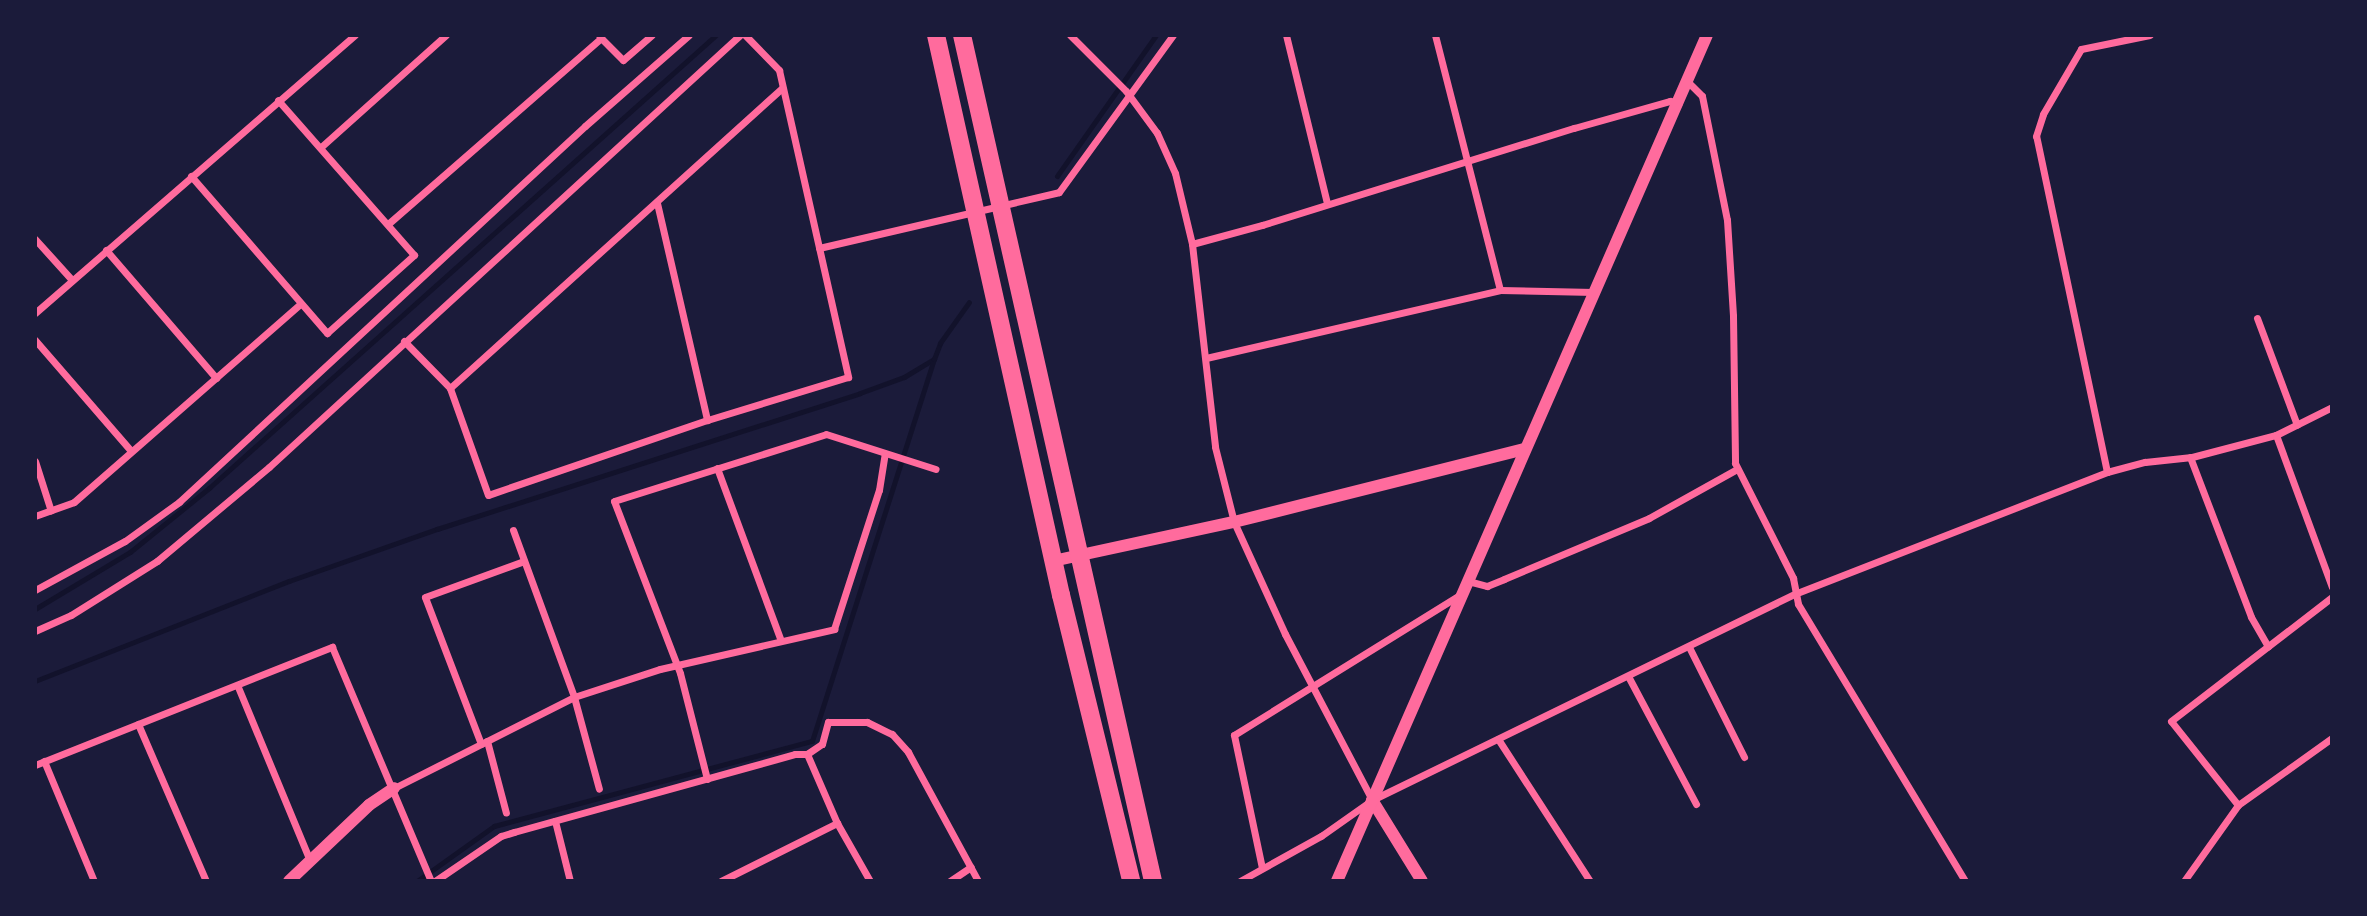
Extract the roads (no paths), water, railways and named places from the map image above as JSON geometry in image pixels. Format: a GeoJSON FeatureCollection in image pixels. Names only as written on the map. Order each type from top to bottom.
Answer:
{"type":"FeatureCollection","features":[{"type":"Feature","properties":{"kind":"main road"},"geometry":{"type":"LineString","coordinates":[[936,35],[1053,561],[1132,881]]}},
{"type":"Feature","properties":{"kind":"main road"},"geometry":{"type":"LineString","coordinates":[[962,35],[1153,881]]}},
{"type":"Feature","properties":{"kind":"street"},"geometry":{"type":"LineString","coordinates":[[35,313],[355,35]]}},
{"type":"Feature","properties":{"kind":"street"},"geometry":{"type":"LineString","coordinates":[[321,146],[446,35]]}},
{"type":"Feature","properties":{"kind":"street"},"geometry":{"type":"LineString","coordinates":[[388,224],[600,36],[623,60],[652,35]]}},
{"type":"Feature","properties":{"kind":"street"},"geometry":{"type":"LineString","coordinates":[[35,590],[125,541],[179,502],[585,126],[689,35]]}},
{"type":"Feature","properties":{"kind":"street"},"geometry":{"type":"LineString","coordinates":[[35,631],[71,615],[158,561],[269,467],[404,341],[743,35],[779,71],[848,377],[707,420],[488,495],[450,388],[404,341]]}},
{"type":"Feature","properties":{"kind":"street"},"geometry":{"type":"LineString","coordinates":[[1070,35],[1126,91],[1157,133],[1175,173],[1192,244],[1215,447],[1234,522],[1312,685],[1372,800],[1422,881]]}},
{"type":"Feature","properties":{"kind":"street"},"geometry":{"type":"LineString","coordinates":[[819,248],[1059,192],[1172,35]]}},
{"type":"Feature","properties":{"kind":"street"},"geometry":{"type":"LineString","coordinates":[[1286,35],[1327,203]]}},
{"type":"Feature","properties":{"kind":"street"},"geometry":{"type":"LineString","coordinates":[[1435,35],[1500,290]]}},
{"type":"Feature","properties":{"kind":"street"},"geometry":{"type":"LineString","coordinates":[[1337,881],[1707,35]]}},
{"type":"Feature","properties":{"kind":"street"},"geometry":{"type":"LineString","coordinates":[[2107,472],[2036,136],[2043,114],[2081,49],[2150,35]]}},
{"type":"Feature","properties":{"kind":"street"},"geometry":{"type":"LineString","coordinates":[[1688,81],[1702,96],[1727,220],[1733,316],[1737,470],[1797,593],[1798,604],[1965,881]]}},
{"type":"Feature","properties":{"kind":"street"},"geometry":{"type":"LineString","coordinates":[[450,388],[782,88]]}},
{"type":"Feature","properties":{"kind":"street"},"geometry":{"type":"LineString","coordinates":[[191,176],[327,333],[414,255],[278,100]]}},
{"type":"Feature","properties":{"kind":"street"},"geometry":{"type":"LineString","coordinates":[[1192,244],[1671,101],[1678,104]]}},
{"type":"Feature","properties":{"kind":"street"},"geometry":{"type":"LineString","coordinates":[[657,203],[707,420]]}},
{"type":"Feature","properties":{"kind":"street"},"geometry":{"type":"LineString","coordinates":[[35,239],[72,280]]}},
{"type":"Feature","properties":{"kind":"street"},"geometry":{"type":"LineString","coordinates":[[106,250],[216,377]]}},
{"type":"Feature","properties":{"kind":"street"},"geometry":{"type":"LineString","coordinates":[[1206,358],[1500,290],[1594,292]]}},
{"type":"Feature","properties":{"kind":"street"},"geometry":{"type":"LineString","coordinates":[[35,516],[74,502],[300,304]]}},
{"type":"Feature","properties":{"kind":"street"},"geometry":{"type":"LineString","coordinates":[[2257,318],[2297,425]]}},
{"type":"Feature","properties":{"kind":"street"},"geometry":{"type":"LineString","coordinates":[[35,340],[131,451]]}},
{"type":"Feature","properties":{"kind":"street"},"geometry":{"type":"LineString","coordinates":[[1240,881],[1321,836],[1372,800],[1797,593],[2107,472],[2145,461],[2190,457],[2276,435],[2332,407]]}},
{"type":"Feature","properties":{"kind":"street"},"geometry":{"type":"LineString","coordinates":[[707,779],[680,673],[675,666],[614,501],[826,434],[936,469]]}},
{"type":"Feature","properties":{"kind":"street"},"geometry":{"type":"LineString","coordinates":[[2276,435],[2332,587]]}},
{"type":"Feature","properties":{"kind":"street"},"geometry":{"type":"LineString","coordinates":[[1053,561],[1234,522],[1524,449]]}},
{"type":"Feature","properties":{"kind":"street"},"geometry":{"type":"LineString","coordinates":[[289,881],[369,805],[394,788],[574,696],[675,666],[834,629],[880,490],[886,453]]}},
{"type":"Feature","properties":{"kind":"street"},"geometry":{"type":"LineString","coordinates":[[2190,457],[2251,617],[2269,646]]}},
{"type":"Feature","properties":{"kind":"street"},"geometry":{"type":"LineString","coordinates":[[35,461],[51,510]]}},
{"type":"Feature","properties":{"kind":"street"},"geometry":{"type":"LineString","coordinates":[[717,468],[781,641]]}},
{"type":"Feature","properties":{"kind":"street"},"geometry":{"type":"LineString","coordinates":[[1468,580],[1487,586],[1649,518],[1737,470]]}},
{"type":"Feature","properties":{"kind":"street"},"geometry":{"type":"LineString","coordinates":[[513,530],[574,696],[599,789]]}},
{"type":"Feature","properties":{"kind":"street"},"geometry":{"type":"LineString","coordinates":[[506,813],[484,742],[425,597],[524,561]]}},
{"type":"Feature","properties":{"kind":"street"},"geometry":{"type":"LineString","coordinates":[[1262,868],[1234,735],[1463,594]]}},
{"type":"Feature","properties":{"kind":"street"},"geometry":{"type":"LineString","coordinates":[[2238,805],[2171,721],[2332,597]]}},
{"type":"Feature","properties":{"kind":"street"},"geometry":{"type":"LineString","coordinates":[[35,765],[238,687],[332,647],[433,881],[501,836],[795,754],[807,754],[822,744],[828,722],[867,722],[892,734],[908,752],[978,881]]}},
{"type":"Feature","properties":{"kind":"street"},"geometry":{"type":"LineString","coordinates":[[1689,647],[1744,757]]}},
{"type":"Feature","properties":{"kind":"street"},"geometry":{"type":"LineString","coordinates":[[1628,676],[1696,804]]}},
{"type":"Feature","properties":{"kind":"street"},"geometry":{"type":"LineString","coordinates":[[238,687],[310,862]]}},
{"type":"Feature","properties":{"kind":"street"},"geometry":{"type":"LineString","coordinates":[[138,724],[206,881]]}},
{"type":"Feature","properties":{"kind":"street"},"geometry":{"type":"LineString","coordinates":[[2184,881],[2238,805],[2332,738]]}},
{"type":"Feature","properties":{"kind":"street"},"geometry":{"type":"LineString","coordinates":[[1498,740],[1590,881]]}},
{"type":"Feature","properties":{"kind":"street"},"geometry":{"type":"LineString","coordinates":[[807,754],[837,823],[870,881]]}},
{"type":"Feature","properties":{"kind":"street"},"geometry":{"type":"LineString","coordinates":[[44,761],[94,881]]}},
{"type":"Feature","properties":{"kind":"street"},"geometry":{"type":"LineString","coordinates":[[555,821],[570,881]]}},
{"type":"Feature","properties":{"kind":"street"},"geometry":{"type":"LineString","coordinates":[[721,881],[837,823]]}},
{"type":"Feature","properties":{"kind":"street"},"geometry":{"type":"LineString","coordinates":[[950,881],[971,867]]}},
{"type":"Feature","properties":{"kind":"waterway"},"geometry":{"type":"LineString","coordinates":[[35,609],[130,552],[209,488],[716,35]]}},
{"type":"Feature","properties":{"kind":"waterway"},"geometry":{"type":"LineString","coordinates":[[1057,176],[1156,35]]}},
{"type":"Feature","properties":{"kind":"waterway"},"geometry":{"type":"LineString","coordinates":[[417,881],[494,826],[812,741],[934,359],[940,343],[969,302]]}},
{"type":"Feature","properties":{"kind":"waterway"},"geometry":{"type":"LineString","coordinates":[[35,681],[289,581],[437,529],[860,393],[904,377],[934,359]]}}]}
